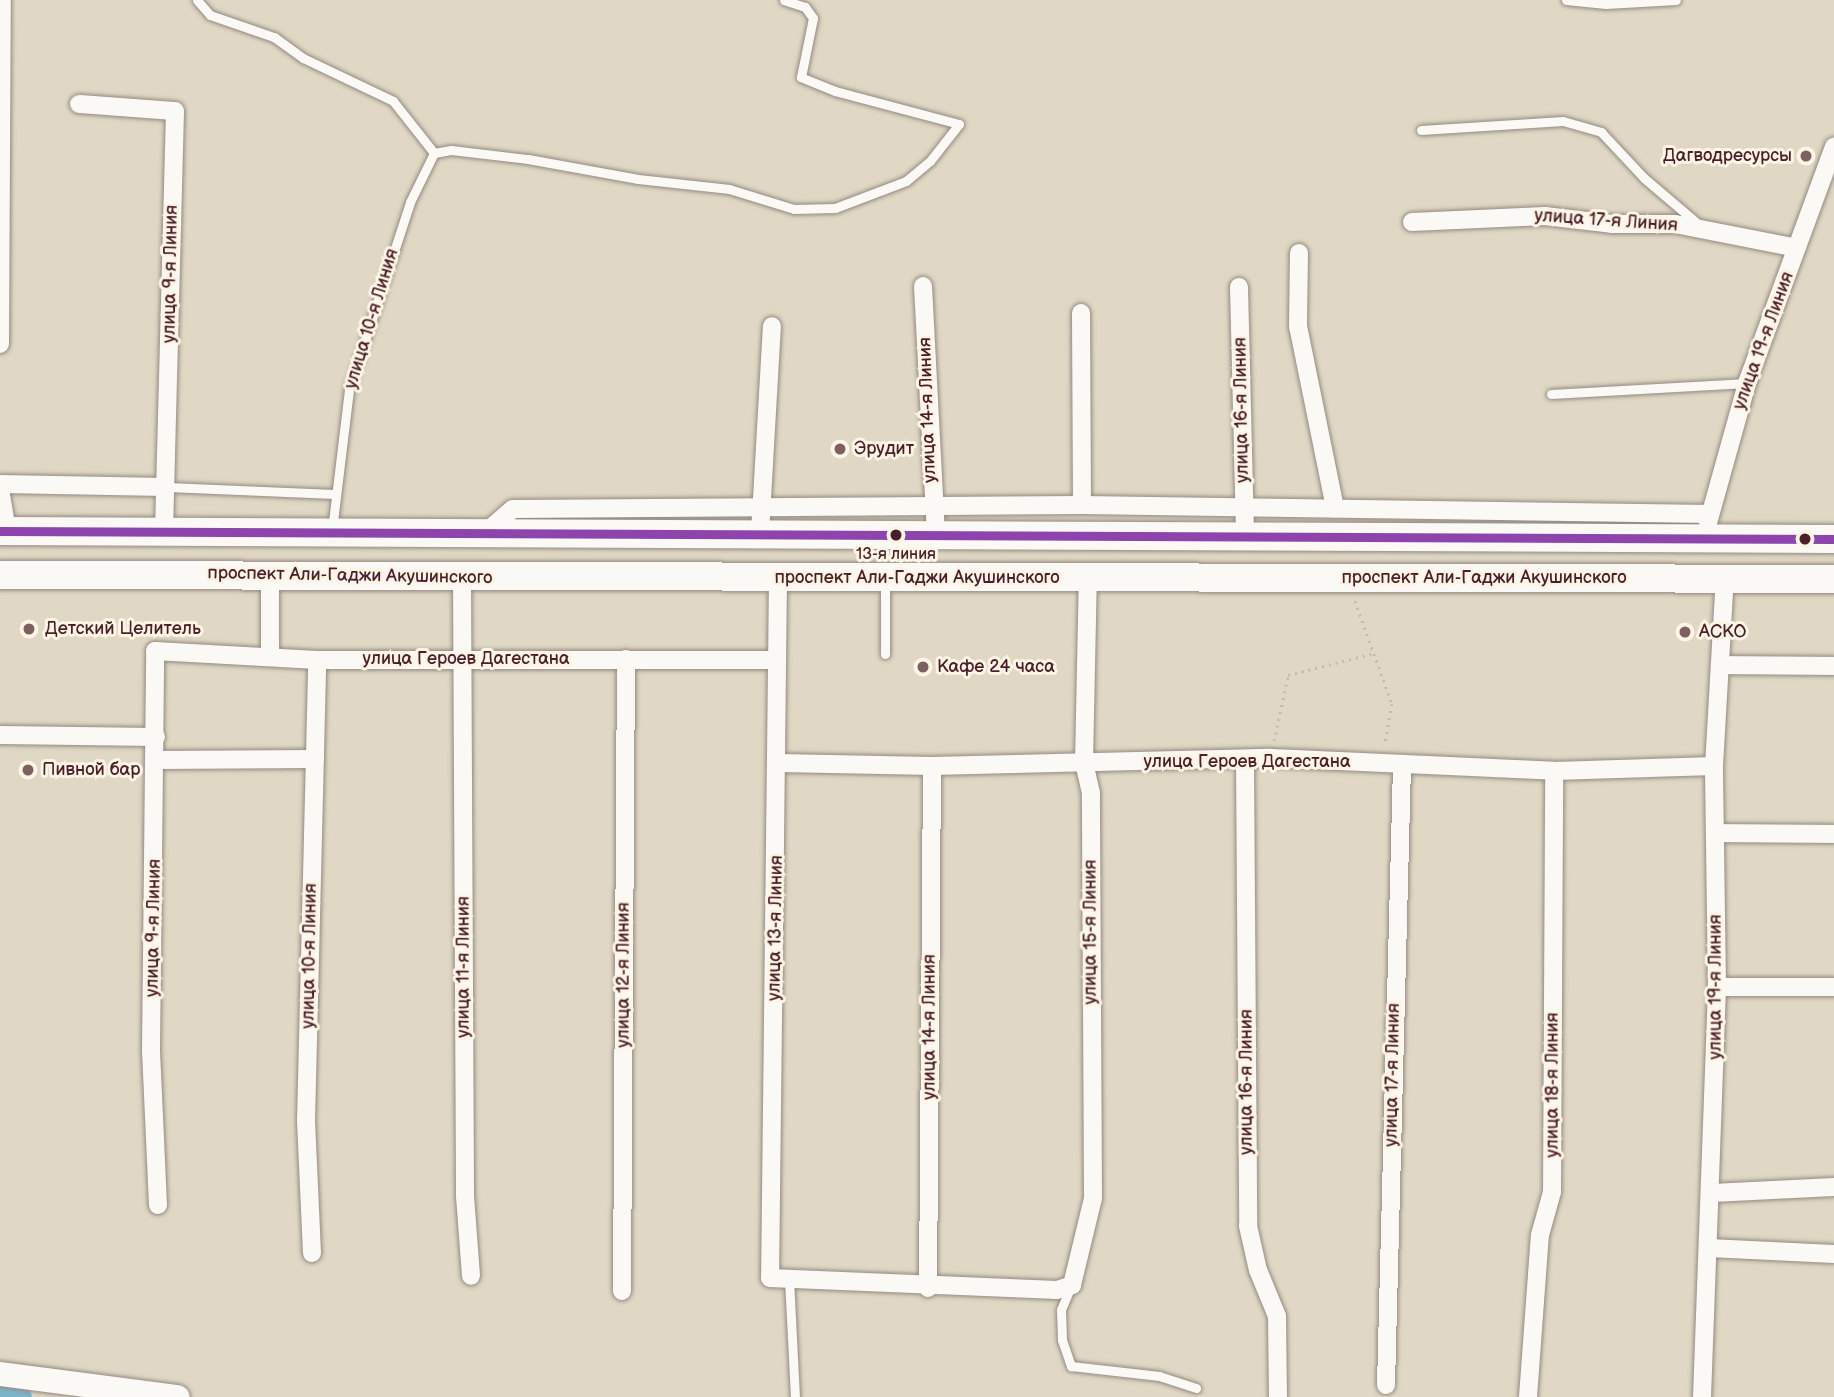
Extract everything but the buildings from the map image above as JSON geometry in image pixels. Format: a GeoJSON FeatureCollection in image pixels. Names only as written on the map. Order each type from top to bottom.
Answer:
{"type":"FeatureCollection","features":[{"type":"Feature","properties":{"kind":"main road"},"geometry":{"type":"LineString","coordinates":[[3,531],[484,534],[761,520],[935,520],[1163,535],[1707,527],[1834,538]]}},
{"type":"Feature","properties":{"kind":"main road"},"geometry":{"type":"LineString","coordinates":[[475,578],[502,565],[501,553],[484,534]]}},
{"type":"Feature","properties":{"kind":"main road"},"geometry":{"type":"LineString","coordinates":[[1163,535],[1150,568],[1167,578]]}},
{"type":"Feature","properties":{"kind":"main road","name":"проспект Али-Гаджи Акушинского"},"geometry":{"type":"LineString","coordinates":[[0,575],[475,578],[1724,576],[1834,579]]}},
{"type":"Feature","properties":{"kind":"main road"},"geometry":{"type":"LineString","coordinates":[[0,1374],[178,1397]]}},
{"type":"Feature","properties":{"kind":"street"},"geometry":{"type":"LineString","coordinates":[[0,344],[2,0]]}},
{"type":"Feature","properties":{"kind":"street","name":"улица 9-я Линия"},"geometry":{"type":"LineString","coordinates":[[79,104],[175,111],[164,534]]}},
{"type":"Feature","properties":{"kind":"street","name":"улица 19-я Линия"},"geometry":{"type":"LineString","coordinates":[[1707,527],[1747,383],[1829,170],[1834,146]]}},
{"type":"Feature","properties":{"kind":"street","name":"улица 17-я Линия"},"geometry":{"type":"LineString","coordinates":[[1412,222],[1545,216],[1704,230],[1797,248]]}},
{"type":"Feature","properties":{"kind":"street"},"geometry":{"type":"LineString","coordinates":[[1299,253],[1298,326],[1335,508]]}},
{"type":"Feature","properties":{"kind":"street","name":"улица 14-я Линия"},"geometry":{"type":"LineString","coordinates":[[923,286],[935,520]]}},
{"type":"Feature","properties":{"kind":"street","name":"улица 16-я Линия"},"geometry":{"type":"LineString","coordinates":[[1239,287],[1245,534]]}},
{"type":"Feature","properties":{"kind":"street"},"geometry":{"type":"LineString","coordinates":[[1081,313],[1082,505]]}},
{"type":"Feature","properties":{"kind":"street"},"geometry":{"type":"LineString","coordinates":[[761,520],[772,326]]}},
{"type":"Feature","properties":{"kind":"street"},"geometry":{"type":"LineString","coordinates":[[0,484],[166,487]]}},
{"type":"Feature","properties":{"kind":"street"},"geometry":{"type":"LineString","coordinates":[[0,489],[3,531]]}},
{"type":"Feature","properties":{"kind":"street"},"geometry":{"type":"LineString","coordinates":[[935,520],[1082,505],[1244,506],[1335,508],[1707,527]]}},
{"type":"Feature","properties":{"kind":"street"},"geometry":{"type":"LineString","coordinates":[[270,575],[270,656]]}},
{"type":"Feature","properties":{"kind":"street","name":"улица 19-я Линия"},"geometry":{"type":"LineString","coordinates":[[1702,1397],[1712,1193],[1717,987],[1714,766],[1724,576]]}},
{"type":"Feature","properties":{"kind":"street","name":"улица 11-я Линия"},"geometry":{"type":"LineString","coordinates":[[471,1276],[465,1196],[463,659],[475,578]]}},
{"type":"Feature","properties":{"kind":"street","name":"улица 13-я Линия"},"geometry":{"type":"LineString","coordinates":[[778,578],[779,763],[770,1278],[789,1279]]}},
{"type":"Feature","properties":{"kind":"street","name":"улица 15-я Линия"},"geometry":{"type":"LineString","coordinates":[[1072,1285],[1093,1198],[1091,793],[1084,762],[1088,578]]}},
{"type":"Feature","properties":{"kind":"street","name":"улица 9-я Линия"},"geometry":{"type":"LineString","coordinates":[[155,650],[157,760],[151,1051],[158,1205]]}},
{"type":"Feature","properties":{"kind":"street","name":"улица Героев Дагестана"},"geometry":{"type":"LineString","coordinates":[[155,650],[317,660],[777,660]]}},
{"type":"Feature","properties":{"kind":"street","name":"улица 12-я Линия"},"geometry":{"type":"LineString","coordinates":[[622,1291],[626,659]]}},
{"type":"Feature","properties":{"kind":"street","name":"улица 10-я Линия"},"geometry":{"type":"LineString","coordinates":[[312,1253],[306,1122],[317,660]]}},
{"type":"Feature","properties":{"kind":"street"},"geometry":{"type":"LineString","coordinates":[[1721,665],[1834,666]]}},
{"type":"Feature","properties":{"kind":"street"},"geometry":{"type":"LineString","coordinates":[[0,735],[156,737]]}},
{"type":"Feature","properties":{"kind":"street","name":"улица Героев Дагестана"},"geometry":{"type":"LineString","coordinates":[[779,763],[932,766],[1245,761],[1271,758],[1554,771],[1714,766]]}},
{"type":"Feature","properties":{"kind":"street"},"geometry":{"type":"LineString","coordinates":[[157,760],[315,759]]}},
{"type":"Feature","properties":{"kind":"street","name":"улица 16-я Линия"},"geometry":{"type":"LineString","coordinates":[[1245,761],[1248,1226],[1258,1270],[1277,1316],[1278,1397]]}},
{"type":"Feature","properties":{"kind":"street","name":"улица 17-я Линия"},"geometry":{"type":"LineString","coordinates":[[1386,1385],[1402,765]]}},
{"type":"Feature","properties":{"kind":"street","name":"улица 14-я Линия"},"geometry":{"type":"LineString","coordinates":[[928,1288],[932,766]]}},
{"type":"Feature","properties":{"kind":"street","name":"улица 18-я Линия"},"geometry":{"type":"LineString","coordinates":[[1528,1397],[1540,1234],[1552,1192],[1554,771]]}},
{"type":"Feature","properties":{"kind":"street"},"geometry":{"type":"LineString","coordinates":[[1716,833],[1834,834]]}},
{"type":"Feature","properties":{"kind":"street"},"geometry":{"type":"LineString","coordinates":[[1717,987],[1834,987]]}},
{"type":"Feature","properties":{"kind":"street"},"geometry":{"type":"LineString","coordinates":[[1712,1193],[1834,1186]]}},
{"type":"Feature","properties":{"kind":"street"},"geometry":{"type":"LineString","coordinates":[[1709,1248],[1834,1254]]}},
{"type":"Feature","properties":{"kind":"street"},"geometry":{"type":"LineString","coordinates":[[789,1279],[928,1288],[1056,1290],[1072,1285]]}},
{"type":"Feature","properties":{"kind":"lane"},"geometry":{"type":"LineString","coordinates":[[197,0],[210,15],[274,37],[303,58],[393,101],[434,153],[451,150],[528,159],[638,179],[729,189],[794,209],[835,208],[906,181],[930,161],[959,124],[835,91],[801,77],[813,18],[804,7],[784,0]]}},
{"type":"Feature","properties":{"kind":"lane"},"geometry":{"type":"LineString","coordinates":[[1566,0],[1606,4],[1676,0]]}},
{"type":"Feature","properties":{"kind":"lane"},"geometry":{"type":"LineString","coordinates":[[1421,130],[1563,121],[1601,132],[1644,178],[1704,230]]}},
{"type":"Feature","properties":{"kind":"lane","name":"улица 10-я Линия"},"geometry":{"type":"LineString","coordinates":[[331,535],[349,390],[410,202],[434,153]]}},
{"type":"Feature","properties":{"kind":"lane"},"geometry":{"type":"LineString","coordinates":[[1551,394],[1747,383]]}},
{"type":"Feature","properties":{"kind":"lane"},"geometry":{"type":"LineString","coordinates":[[166,487],[336,494]]}},
{"type":"Feature","properties":{"kind":"lane"},"geometry":{"type":"LineString","coordinates":[[885,578],[885,654]]}},
{"type":"Feature","properties":{"kind":"lane"},"geometry":{"type":"LineString","coordinates":[[789,1279],[794,1397]]}},
{"type":"Feature","properties":{"kind":"lane"},"geometry":{"type":"LineString","coordinates":[[1072,1285],[1061,1310],[1062,1340],[1071,1366],[1159,1376],[1196,1388]]}},
{"type":"Feature","properties":{"kind":"path"},"geometry":{"type":"LineString","coordinates":[[1348,578],[1371,654],[1392,704],[1382,762]]}},
{"type":"Feature","properties":{"kind":"path"},"geometry":{"type":"LineString","coordinates":[[1271,758],[1288,675],[1371,654]]}},
{"type":"Feature","properties":{"kind":"waterway"},"geometry":{"type":"LineString","coordinates":[[0,1395],[23,1397]]}},
{"type":"Feature","properties":{"kind":"transit line"},"geometry":{"type":"LineString","coordinates":[[0,531],[1834,539]]}},
{"type":"Feature","properties":{"kind":"place","name":"Дагводресурсы"},"geometry":{"type":"Point","coordinates":[1806,156]}},
{"type":"Feature","properties":{"kind":"place","name":"Эрудит"},"geometry":{"type":"Point","coordinates":[840,449]}},
{"type":"Feature","properties":{"kind":"place","name":"13-я линия"},"geometry":{"type":"Point","coordinates":[896,535]}},
{"type":"Feature","properties":{"kind":"place","name":"Детский Целитель"},"geometry":{"type":"Point","coordinates":[29,629]}},
{"type":"Feature","properties":{"kind":"place","name":"АСКО"},"geometry":{"type":"Point","coordinates":[1685,632]}},
{"type":"Feature","properties":{"kind":"place","name":"Кафе 24 часа"},"geometry":{"type":"Point","coordinates":[923,667]}},
{"type":"Feature","properties":{"kind":"place","name":"Пивной бар"},"geometry":{"type":"Point","coordinates":[28,770]}}]}
